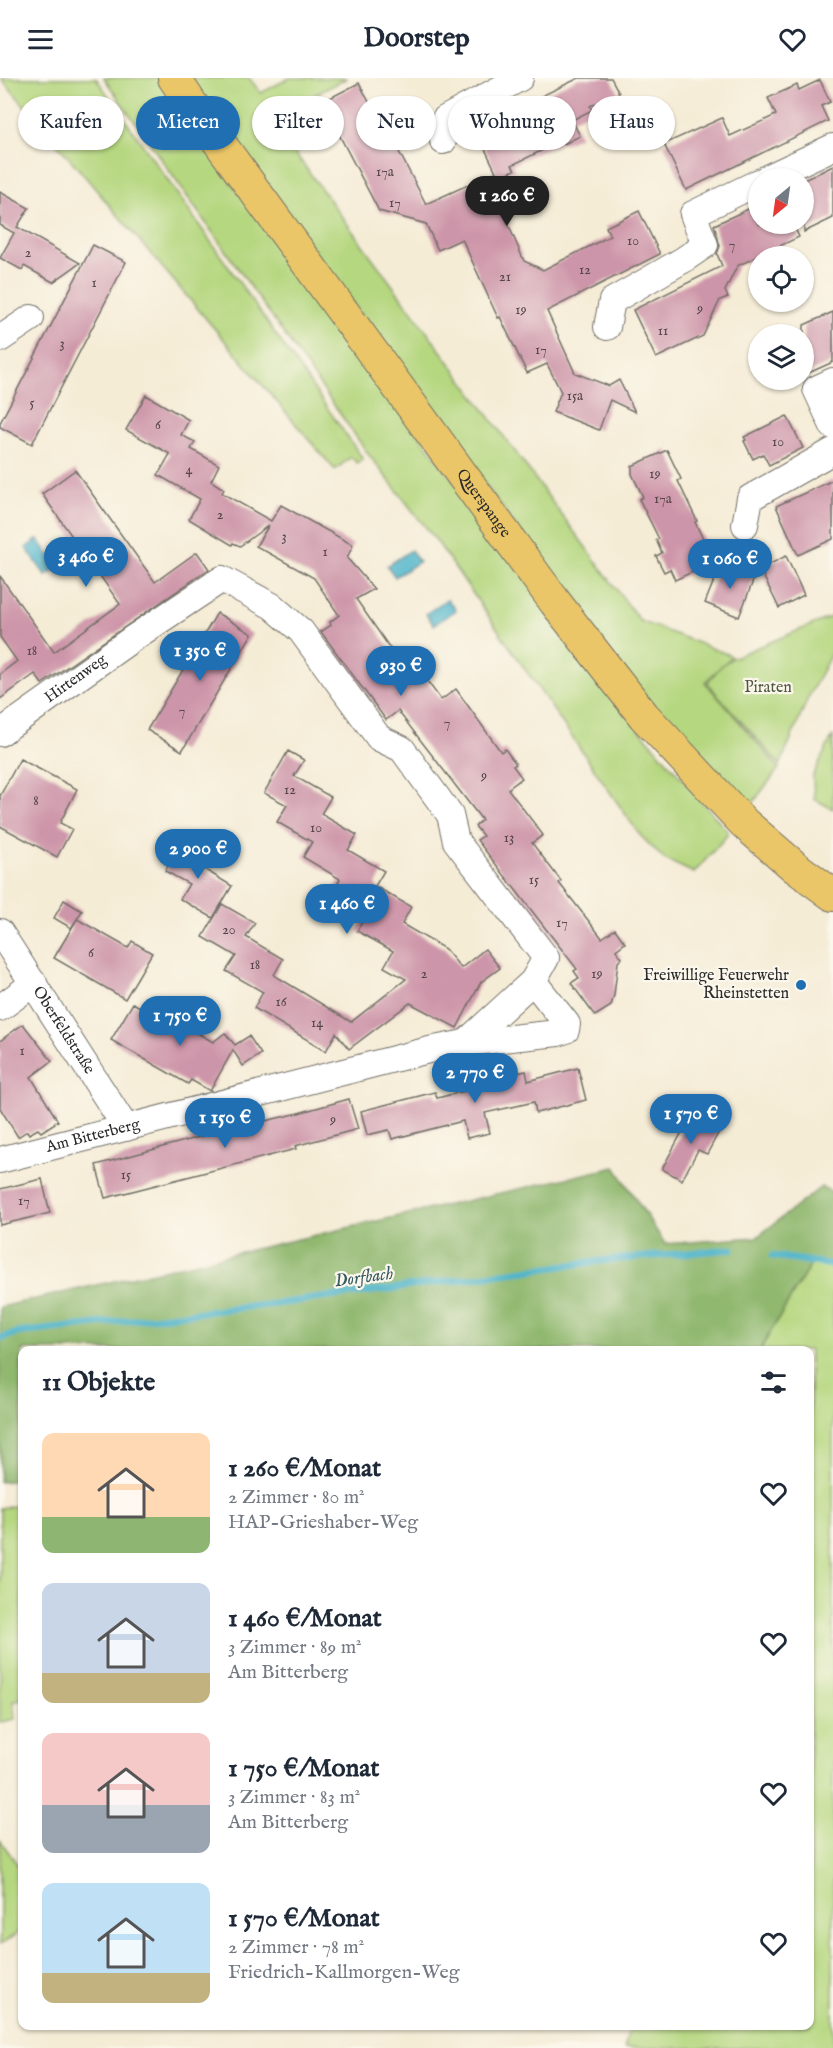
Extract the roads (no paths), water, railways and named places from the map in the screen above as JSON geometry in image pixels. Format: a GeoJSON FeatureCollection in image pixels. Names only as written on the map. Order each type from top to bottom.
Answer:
{"type":"FeatureCollection","features":[{"type":"Feature","properties":{"kind":"main road","name":"Querspange"},"geometry":{"type":"LineString","coordinates":[[174,78],[555,602],[644,716],[745,825],[833,895]]}},
{"type":"Feature","properties":{"kind":"street"},"geometry":{"type":"LineString","coordinates":[[443,141],[445,119],[520,78]]}},
{"type":"Feature","properties":{"kind":"street"},"geometry":{"type":"LineString","coordinates":[[788,168],[833,147]]}},
{"type":"Feature","properties":{"kind":"street"},"geometry":{"type":"LineString","coordinates":[[606,327],[612,301],[705,245],[693,214],[748,187]]}},
{"type":"Feature","properties":{"kind":"street"},"geometry":{"type":"LineString","coordinates":[[0,339],[31,318]]}},
{"type":"Feature","properties":{"kind":"street"},"geometry":{"type":"LineString","coordinates":[[833,381],[816,389],[833,426]]}},
{"type":"Feature","properties":{"kind":"street"},"geometry":{"type":"LineString","coordinates":[[745,525],[750,498],[833,451]]}},
{"type":"Feature","properties":{"kind":"street","name":"Hirtenweg"},"geometry":{"type":"LineString","coordinates":[[0,733],[132,639],[222,579],[272,606],[302,631],[379,738],[402,749],[450,815],[456,842],[546,958],[533,981]]}},
{"type":"Feature","properties":{"kind":"street","name":"Oberfeldstraße"},"geometry":{"type":"LineString","coordinates":[[0,932],[126,1128]]}},
{"type":"Feature","properties":{"kind":"street"},"geometry":{"type":"LineString","coordinates":[[465,1043],[533,981]]}},
{"type":"Feature","properties":{"kind":"street","name":"Am Bitterberg"},"geometry":{"type":"LineString","coordinates":[[0,1160],[429,1050],[465,1043],[558,1033],[566,1030],[567,1024],[533,981]]}},
{"type":"Feature","properties":{"kind":"street"},"geometry":{"type":"LineString","coordinates":[[0,1008],[34,983]]}},
{"type":"Feature","properties":{"kind":"water"},"geometry":{"type":"Polygon","coordinates":[[[38,539],[58,567],[46,576],[26,548],[38,539]]]}},
{"type":"Feature","properties":{"kind":"water"},"geometry":{"type":"Polygon","coordinates":[[[411,550],[419,562],[395,577],[387,566],[411,550]]]}},
{"type":"Feature","properties":{"kind":"water"},"geometry":{"type":"Polygon","coordinates":[[[447,599],[456,610],[434,625],[426,614],[447,599]]]}},
{"type":"Feature","properties":{"kind":"waterway","name":"Dorfbach"},"geometry":{"type":"LineString","coordinates":[[0,1339],[17,1333],[276,1304],[600,1261],[732,1249]]}},
{"type":"Feature","properties":{"kind":"waterway","name":"Dorfbach"},"geometry":{"type":"LineString","coordinates":[[772,1256],[833,1265]]}},
{"type":"Feature","properties":{"kind":"place","name":"Freiwillige Feuerwehr Rheinstetten"},"geometry":{"type":"Point","coordinates":[801,985]}},
{"type":"Feature","properties":{"kind":"park label","name":"Piraten"},"geometry":{"type":"Point","coordinates":[768,688]}}]}
